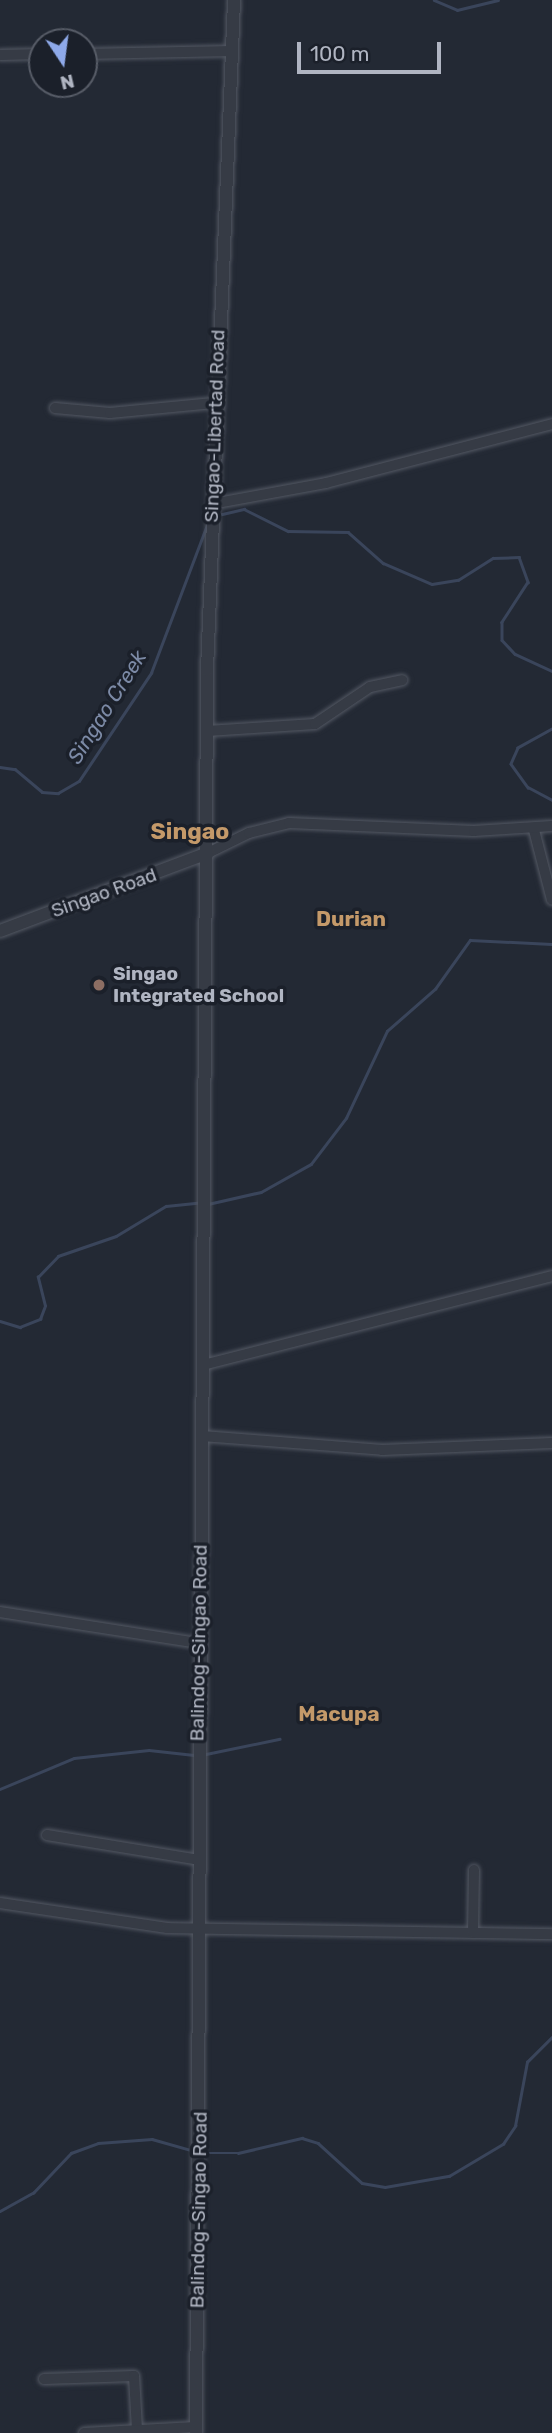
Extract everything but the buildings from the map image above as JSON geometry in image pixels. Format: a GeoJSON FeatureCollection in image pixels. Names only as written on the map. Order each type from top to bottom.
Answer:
{"type":"FeatureCollection","features":[{"type":"Feature","properties":{"kind":"street","name":"Singao-Libertad Road"},"geometry":{"type":"LineString","coordinates":[[208,853],[206,732],[214,403],[234,0]]}},
{"type":"Feature","properties":{"kind":"street"},"geometry":{"type":"LineString","coordinates":[[98,54],[233,51]]}},
{"type":"Feature","properties":{"kind":"street"},"geometry":{"type":"LineString","coordinates":[[0,55],[28,54]]}},
{"type":"Feature","properties":{"kind":"street"},"geometry":{"type":"LineString","coordinates":[[55,408],[110,413],[214,403]]}},
{"type":"Feature","properties":{"kind":"street"},"geometry":{"type":"LineString","coordinates":[[212,504],[326,483],[552,424]]}},
{"type":"Feature","properties":{"kind":"street"},"geometry":{"type":"LineString","coordinates":[[206,732],[315,724],[370,687],[402,680]]}},
{"type":"Feature","properties":{"kind":"street"},"geometry":{"type":"LineString","coordinates":[[208,853],[248,833],[289,823],[534,830],[552,827]]}},
{"type":"Feature","properties":{"kind":"street"},"geometry":{"type":"LineString","coordinates":[[534,830],[548,870],[552,900]]}},
{"type":"Feature","properties":{"kind":"street","name":"Singao Road"},"geometry":{"type":"LineString","coordinates":[[0,931],[208,853]]}},
{"type":"Feature","properties":{"kind":"street","name":"Balindog-Singao Road"},"geometry":{"type":"LineString","coordinates":[[196,2430],[199,1643],[208,853]]}},
{"type":"Feature","properties":{"kind":"street"},"geometry":{"type":"LineString","coordinates":[[202,1364],[552,1276]]}},
{"type":"Feature","properties":{"kind":"street"},"geometry":{"type":"LineString","coordinates":[[202,1436],[382,1450],[552,1443]]}},
{"type":"Feature","properties":{"kind":"street"},"geometry":{"type":"LineString","coordinates":[[0,1612],[199,1643]]}},
{"type":"Feature","properties":{"kind":"street"},"geometry":{"type":"LineString","coordinates":[[47,1835],[199,1860]]}},
{"type":"Feature","properties":{"kind":"street"},"geometry":{"type":"LineString","coordinates":[[473,1933],[474,1870]]}},
{"type":"Feature","properties":{"kind":"street"},"geometry":{"type":"LineString","coordinates":[[0,1903],[199,1929],[552,1934]]}},
{"type":"Feature","properties":{"kind":"street"},"geometry":{"type":"LineString","coordinates":[[44,2379],[134,2376],[137,2430]]}},
{"type":"Feature","properties":{"kind":"street"},"geometry":{"type":"LineString","coordinates":[[84,2433],[196,2430]]}},
{"type":"Feature","properties":{"kind":"waterway"},"geometry":{"type":"LineString","coordinates":[[434,0],[457,10],[498,0]]}},
{"type":"Feature","properties":{"kind":"waterway","name":"Singao Creek"},"geometry":{"type":"LineString","coordinates":[[218,515],[244,509],[288,531],[348,532],[383,563],[432,584],[458,580],[493,558],[519,557],[528,582],[502,622],[502,640],[515,654],[552,671]]}},
{"type":"Feature","properties":{"kind":"waterway","name":"Singao Creek"},"geometry":{"type":"LineString","coordinates":[[0,767],[15,769],[42,792],[58,793],[79,781],[151,673],[207,525]]}},
{"type":"Feature","properties":{"kind":"waterway","name":"Singao Creek"},"geometry":{"type":"LineString","coordinates":[[552,729],[518,748],[511,764],[528,787],[552,800]]}},
{"type":"Feature","properties":{"kind":"waterway"},"geometry":{"type":"LineString","coordinates":[[208,1204],[261,1192],[311,1164],[346,1118],[387,1031],[435,989],[470,940],[552,944]]}},
{"type":"Feature","properties":{"kind":"waterway"},"geometry":{"type":"LineString","coordinates":[[0,1321],[20,1327],[40,1319],[45,1306],[38,1277],[58,1256],[116,1236],[166,1206],[197,1203]]}},
{"type":"Feature","properties":{"kind":"waterway"},"geometry":{"type":"LineString","coordinates":[[206,1754],[279,1739]]}},
{"type":"Feature","properties":{"kind":"waterway"},"geometry":{"type":"LineString","coordinates":[[0,1789],[74,1758],[149,1750],[194,1755]]}},
{"type":"Feature","properties":{"kind":"waterway"},"geometry":{"type":"LineString","coordinates":[[206,2153],[238,2153],[302,2138],[318,2143],[362,2183],[385,2187],[449,2176],[503,2144],[515,2126],[527,2062],[552,2037]]}},
{"type":"Feature","properties":{"kind":"waterway"},"geometry":{"type":"LineString","coordinates":[[0,2211],[33,2193],[71,2153],[98,2143],[152,2139],[194,2151]]}},
{"type":"Feature","properties":{"kind":"place","name":"Singao Integrated School"},"geometry":{"type":"Point","coordinates":[99,985]}},
{"type":"Feature","properties":{"kind":"district","name":"Singao"},"geometry":{"type":"Point","coordinates":[190,831]}},
{"type":"Feature","properties":{"kind":"district","name":"Durian"},"geometry":{"type":"Point","coordinates":[351,919]}},
{"type":"Feature","properties":{"kind":"district","name":"Macupa"},"geometry":{"type":"Point","coordinates":[339,1714]}}]}
